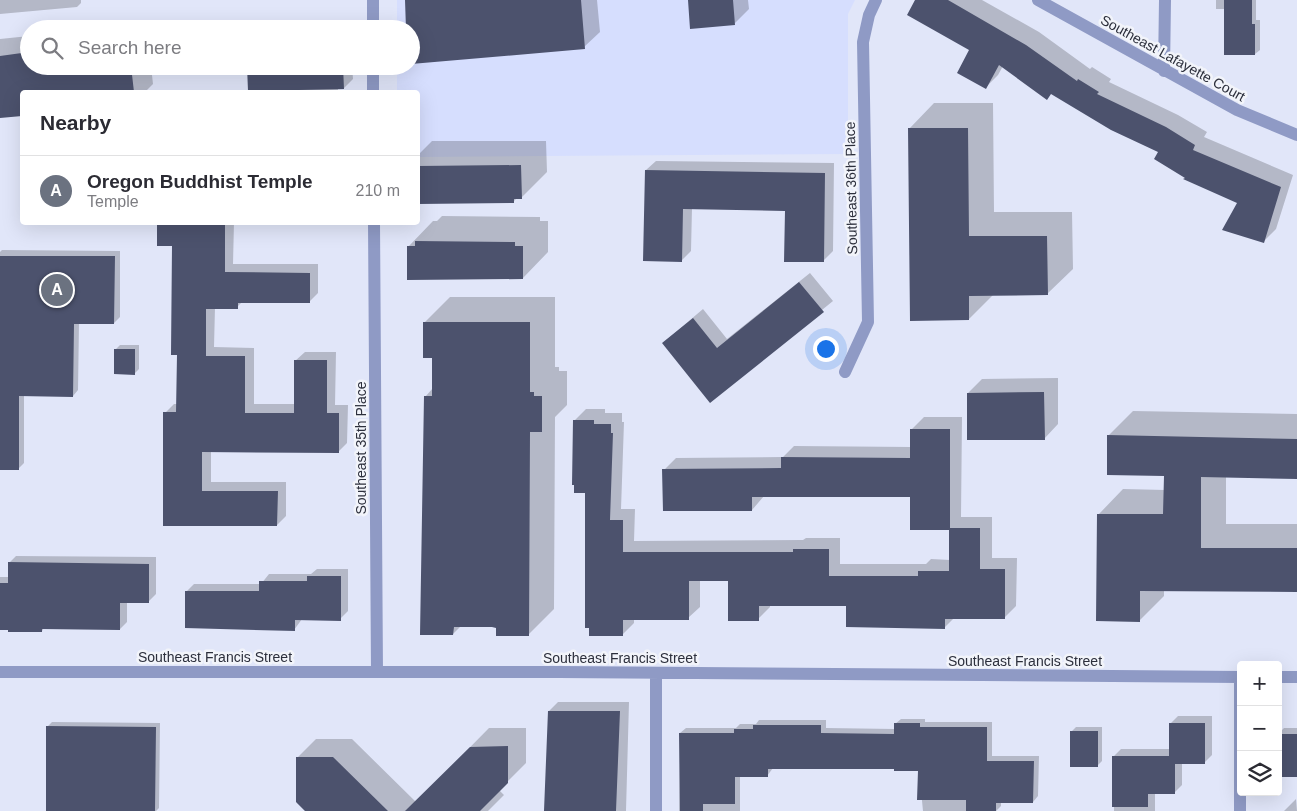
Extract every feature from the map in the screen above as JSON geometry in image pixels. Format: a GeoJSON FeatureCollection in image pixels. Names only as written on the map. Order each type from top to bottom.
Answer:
{"type":"FeatureCollection","features":[{"type":"Feature","properties":{"kind":"street"},"geometry":{"type":"LineString","coordinates":[[373,0],[373,20]]}},
{"type":"Feature","properties":{"kind":"street","name":"Southeast 36th Place"},"geometry":{"type":"LineString","coordinates":[[845,372],[868,322],[863,42],[869,15],[876,0]]}},
{"type":"Feature","properties":{"kind":"street","name":"Southeast Lafayette Court"},"geometry":{"type":"LineString","coordinates":[[1038,0],[1237,110],[1297,135]]}},
{"type":"Feature","properties":{"kind":"street"},"geometry":{"type":"LineString","coordinates":[[1164,71],[1165,0]]}},
{"type":"Feature","properties":{"kind":"street"},"geometry":{"type":"LineString","coordinates":[[373,75],[374,90]]}},
{"type":"Feature","properties":{"kind":"street","name":"Southeast 35th Place"},"geometry":{"type":"LineString","coordinates":[[374,225],[377,672]]}},
{"type":"Feature","properties":{"kind":"street","name":"Southeast Francis Street"},"geometry":{"type":"LineString","coordinates":[[0,672],[656,673],[1237,677]]}},
{"type":"Feature","properties":{"kind":"street"},"geometry":{"type":"LineString","coordinates":[[656,673],[656,811]]}},
{"type":"Feature","properties":{"kind":"street"},"geometry":{"type":"LineString","coordinates":[[1282,677],[1297,677]]}},
{"type":"Feature","properties":{"kind":"street"},"geometry":{"type":"LineString","coordinates":[[1240,811],[1241,706]]}},
{"type":"Feature","properties":{"kind":"shaded area"},"geometry":{"type":"Polygon","coordinates":[[[397,0],[855,0],[848,14],[848,154],[420,157],[420,90],[397,90],[397,75],[420,75],[420,20],[397,20],[397,0]]]}},
{"type":"Feature","properties":{"kind":"building"},"geometry":{"type":"Polygon","coordinates":[[[405,0],[581,0],[585,49],[420,63],[420,20],[406,20],[405,0]]]}},
{"type":"Feature","properties":{"kind":"building"},"geometry":{"type":"Polygon","coordinates":[[[688,0],[733,0],[735,25],[690,29],[688,0]]]}},
{"type":"Feature","properties":{"kind":"building"},"geometry":{"type":"Polygon","coordinates":[[[915,0],[948,0],[1026,45],[1077,81],[1078,79],[1099,92],[1097,94],[1166,127],[1195,145],[1193,150],[1281,187],[1264,243],[1222,230],[1237,203],[1183,179],[1185,178],[1154,159],[1158,152],[1111,130],[1051,94],[1047,100],[999,65],[986,89],[957,73],[969,50],[907,15],[915,0]]]}},
{"type":"Feature","properties":{"kind":"building"},"geometry":{"type":"Polygon","coordinates":[[[1224,0],[1252,0],[1252,24],[1255,24],[1255,55],[1224,55],[1224,0]]]}},
{"type":"Feature","properties":{"kind":"building"},"geometry":{"type":"Polygon","coordinates":[[[20,53],[20,75],[132,75],[134,90],[20,90],[20,116],[0,118],[0,56],[20,53]]]}},
{"type":"Feature","properties":{"kind":"building"},"geometry":{"type":"Polygon","coordinates":[[[247,75],[343,75],[344,89],[248,90],[247,75]]]}},
{"type":"Feature","properties":{"kind":"building"},"geometry":{"type":"Polygon","coordinates":[[[908,128],[968,128],[969,236],[1047,236],[1048,295],[969,296],[969,320],[910,321],[908,128]]]}},
{"type":"Feature","properties":{"kind":"building"},"geometry":{"type":"Polygon","coordinates":[[[521,165],[522,199],[514,199],[514,203],[420,204],[420,166],[521,165]]]}},
{"type":"Feature","properties":{"kind":"building"},"geometry":{"type":"Polygon","coordinates":[[[645,170],[825,173],[824,262],[784,262],[785,211],[683,209],[682,262],[643,261],[645,170]]]}},
{"type":"Feature","properties":{"kind":"building"},"geometry":{"type":"Polygon","coordinates":[[[157,225],[225,225],[225,272],[310,273],[310,303],[238,303],[238,309],[206,309],[206,356],[245,356],[245,413],[294,413],[294,360],[327,360],[327,413],[339,413],[339,453],[202,452],[202,491],[278,491],[277,526],[163,526],[163,412],[176,412],[177,355],[171,355],[172,246],[157,246],[157,225]]]}},
{"type":"Feature","properties":{"kind":"building"},"geometry":{"type":"Polygon","coordinates":[[[415,241],[515,242],[515,246],[523,246],[523,279],[407,280],[407,246],[415,246],[415,241]]]}},
{"type":"Feature","properties":{"kind":"building"},"geometry":{"type":"Polygon","coordinates":[[[0,256],[115,256],[114,324],[74,324],[73,397],[19,396],[19,470],[0,470],[0,256]]]}},
{"type":"Feature","properties":{"kind":"building"},"geometry":{"type":"Polygon","coordinates":[[[799,282],[824,312],[710,403],[662,343],[693,318],[717,348],[799,282]]]}},
{"type":"Feature","properties":{"kind":"building"},"geometry":{"type":"Polygon","coordinates":[[[423,322],[530,322],[530,392],[534,392],[534,396],[542,396],[542,432],[530,432],[529,636],[496,636],[496,628],[492,627],[454,627],[453,635],[420,635],[424,396],[432,396],[432,358],[423,358],[423,322]]]}},
{"type":"Feature","properties":{"kind":"building"},"geometry":{"type":"Polygon","coordinates":[[[114,349],[135,349],[135,375],[114,374],[114,349]]]}},
{"type":"Feature","properties":{"kind":"building"},"geometry":{"type":"Polygon","coordinates":[[[1044,392],[1045,440],[967,440],[967,393],[1044,392]]]}},
{"type":"Feature","properties":{"kind":"building"},"geometry":{"type":"Polygon","coordinates":[[[573,420],[594,420],[594,424],[611,424],[611,433],[613,433],[610,520],[623,520],[623,552],[793,552],[793,549],[829,549],[829,576],[918,576],[918,571],[949,571],[949,530],[910,530],[910,497],[752,497],[752,511],[663,511],[662,469],[781,468],[781,457],[910,458],[910,429],[950,429],[950,528],[980,528],[980,569],[1005,569],[1005,619],[945,619],[945,629],[846,627],[846,606],[759,606],[759,621],[728,621],[728,581],[689,581],[689,620],[623,620],[623,636],[589,636],[589,628],[585,628],[585,493],[574,493],[574,485],[572,485],[573,420]]]}},
{"type":"Feature","properties":{"kind":"building"},"geometry":{"type":"Polygon","coordinates":[[[1107,435],[1297,439],[1297,479],[1201,477],[1201,548],[1297,548],[1297,592],[1140,591],[1140,622],[1096,621],[1097,514],[1163,514],[1164,476],[1107,475],[1107,435]]]}},
{"type":"Feature","properties":{"kind":"building"},"geometry":{"type":"Polygon","coordinates":[[[8,562],[149,564],[149,603],[120,603],[120,630],[42,629],[42,632],[8,632],[8,630],[0,630],[0,583],[8,583],[8,562]]]}},
{"type":"Feature","properties":{"kind":"building"},"geometry":{"type":"Polygon","coordinates":[[[307,576],[341,576],[341,621],[295,620],[295,631],[185,628],[185,591],[259,591],[259,581],[307,581],[307,576]]]}},
{"type":"Feature","properties":{"kind":"building"},"geometry":{"type":"Polygon","coordinates":[[[548,711],[620,711],[616,811],[544,811],[548,711]]]}},
{"type":"Feature","properties":{"kind":"building"},"geometry":{"type":"Polygon","coordinates":[[[894,723],[920,723],[920,727],[987,727],[987,761],[1034,761],[1033,803],[996,803],[996,811],[966,811],[966,800],[917,800],[918,771],[894,771],[894,769],[768,769],[768,777],[735,777],[735,804],[703,804],[703,811],[680,811],[679,733],[734,733],[734,729],[753,729],[753,725],[821,725],[821,733],[894,734],[894,723]]]}},
{"type":"Feature","properties":{"kind":"building"},"geometry":{"type":"Polygon","coordinates":[[[1169,723],[1205,723],[1205,764],[1175,764],[1175,794],[1148,794],[1148,807],[1112,807],[1112,756],[1169,756],[1169,723]]]}},
{"type":"Feature","properties":{"kind":"building"},"geometry":{"type":"Polygon","coordinates":[[[46,726],[156,727],[155,811],[46,811],[46,726]]]}},
{"type":"Feature","properties":{"kind":"building"},"geometry":{"type":"Polygon","coordinates":[[[1070,731],[1098,731],[1098,767],[1070,767],[1070,731]]]}},
{"type":"Feature","properties":{"kind":"building"},"geometry":{"type":"Polygon","coordinates":[[[1282,734],[1297,734],[1297,777],[1282,777],[1282,734]]]}},
{"type":"Feature","properties":{"kind":"building"},"geometry":{"type":"Polygon","coordinates":[[[508,746],[508,783],[480,811],[405,811],[470,747],[508,746]]]}},
{"type":"Feature","properties":{"kind":"building"},"geometry":{"type":"Polygon","coordinates":[[[296,757],[333,757],[388,811],[305,811],[296,802],[296,757]]]}},
{"type":"Feature","properties":{"kind":"place","name":"Oregon Buddhist Temple"},"geometry":{"type":"Point","coordinates":[57,290]}}]}
